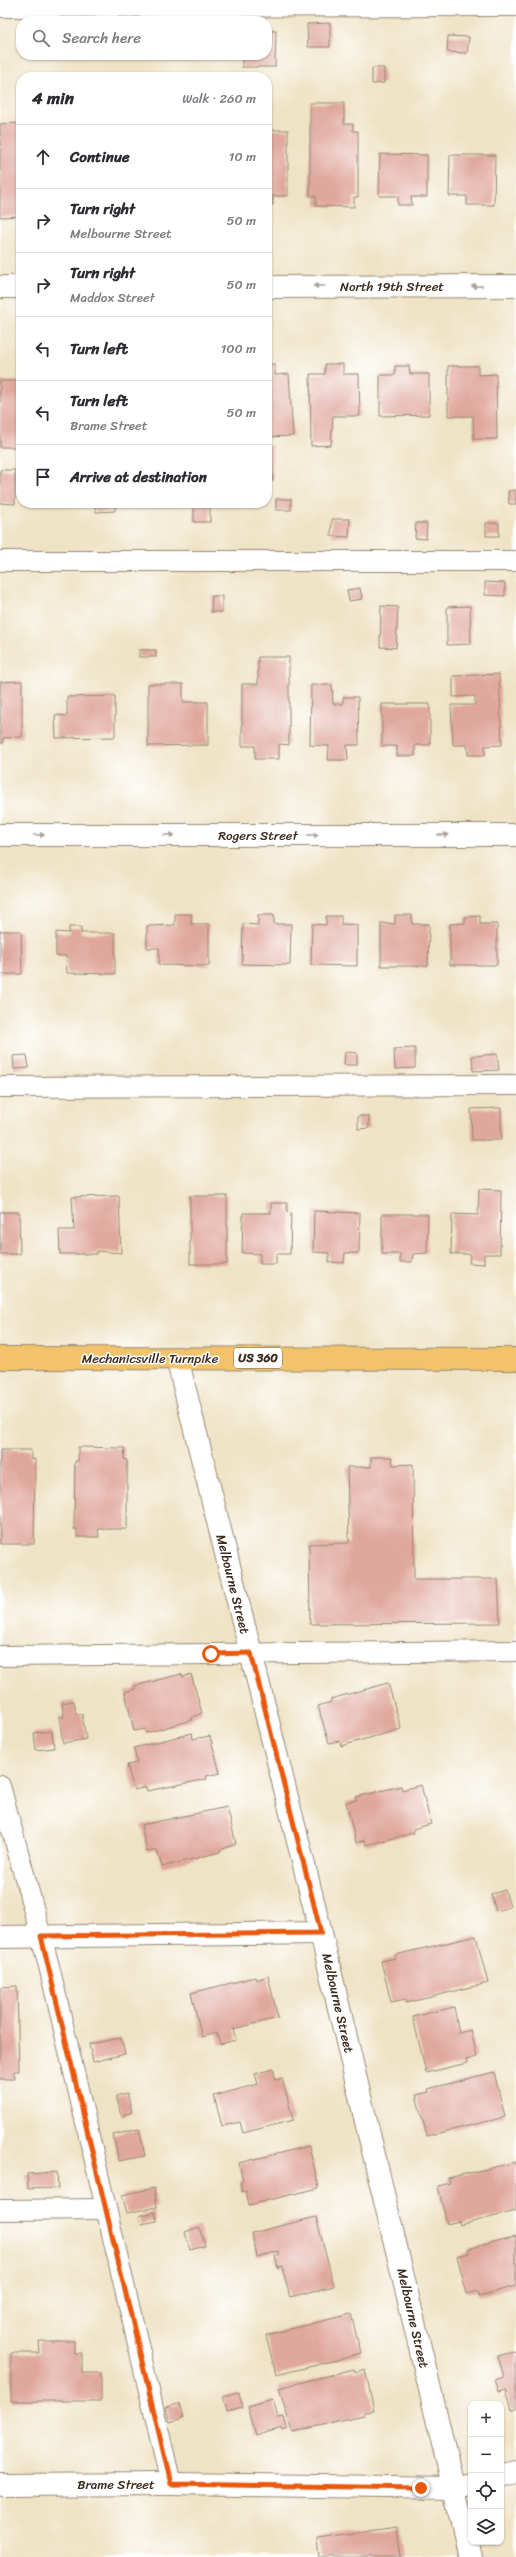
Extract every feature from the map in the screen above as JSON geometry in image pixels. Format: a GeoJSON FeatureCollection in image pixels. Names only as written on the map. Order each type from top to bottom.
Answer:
{"type":"FeatureCollection","features":[{"type":"Feature","properties":{"kind":"main road","name":"Mechanicsville Turnpike"},"geometry":{"type":"LineString","coordinates":[[0,1358],[516,1359]]}},
{"type":"Feature","properties":{"kind":"street","name":"North 19th Street"},"geometry":{"type":"LineString","coordinates":[[272,287],[516,286]]}},
{"type":"Feature","properties":{"kind":"street"},"geometry":{"type":"LineString","coordinates":[[0,287],[16,287]]}},
{"type":"Feature","properties":{"kind":"street","name":"Rogers Street"},"geometry":{"type":"LineString","coordinates":[[0,835],[516,835]]}},
{"type":"Feature","properties":{"kind":"street","name":"Melbourne Street"},"geometry":{"type":"LineString","coordinates":[[176,1358],[462,2486],[470,2557]]}},
{"type":"Feature","properties":{"kind":"street"},"geometry":{"type":"LineString","coordinates":[[0,1937],[321,1933]]}},
{"type":"Feature","properties":{"kind":"street"},"geometry":{"type":"LineString","coordinates":[[504,2475],[516,2472]]}},
{"type":"Feature","properties":{"kind":"street","name":"Brame Street"},"geometry":{"type":"LineString","coordinates":[[0,2485],[171,2484],[462,2486]]}},
{"type":"Feature","properties":{"kind":"lane"},"geometry":{"type":"LineString","coordinates":[[0,7],[516,6]]}},
{"type":"Feature","properties":{"kind":"lane"},"geometry":{"type":"LineString","coordinates":[[0,561],[516,561]]}},
{"type":"Feature","properties":{"kind":"lane"},"geometry":{"type":"LineString","coordinates":[[0,1087],[516,1085]]}},
{"type":"Feature","properties":{"kind":"lane"},"geometry":{"type":"LineString","coordinates":[[0,1656],[516,1651]]}},
{"type":"Feature","properties":{"kind":"lane"},"geometry":{"type":"LineString","coordinates":[[0,1786],[41,1936],[171,2484]]}},
{"type":"Feature","properties":{"kind":"lane"},"geometry":{"type":"LineString","coordinates":[[0,2210],[106,2209]]}},
{"type":"Feature","properties":{"kind":"building"},"geometry":{"type":"Polygon","coordinates":[[[330,23],[330,47],[308,47],[307,24],[330,23]]]}},
{"type":"Feature","properties":{"kind":"building"},"geometry":{"type":"Polygon","coordinates":[[[272,31],[276,31],[275,67],[242,67],[242,60],[272,60],[272,31]]]}},
{"type":"Feature","properties":{"kind":"building"},"geometry":{"type":"Polygon","coordinates":[[[448,36],[469,37],[467,53],[447,52],[448,36]]]}},
{"type":"Feature","properties":{"kind":"building"},"geometry":{"type":"Polygon","coordinates":[[[372,68],[384,68],[384,83],[372,84],[372,68]]]}},
{"type":"Feature","properties":{"kind":"building"},"geometry":{"type":"Polygon","coordinates":[[[310,103],[344,103],[344,124],[353,124],[353,131],[358,131],[358,197],[354,197],[354,207],[316,206],[316,196],[310,196],[310,103]]]}},
{"type":"Feature","properties":{"kind":"building"},"geometry":{"type":"Polygon","coordinates":[[[16,123],[16,216],[0,217],[0,124],[16,123]]]}},
{"type":"Feature","properties":{"kind":"building"},"geometry":{"type":"Polygon","coordinates":[[[272,130],[288,130],[288,196],[273,196],[273,205],[272,130]]]}},
{"type":"Feature","properties":{"kind":"building"},"geometry":{"type":"Polygon","coordinates":[[[380,154],[427,155],[427,197],[411,197],[412,205],[398,205],[398,196],[379,196],[380,154]]]}},
{"type":"Feature","properties":{"kind":"building"},"geometry":{"type":"Polygon","coordinates":[[[450,155],[495,155],[494,205],[467,205],[467,196],[449,196],[450,155]]]}},
{"type":"Feature","properties":{"kind":"building"},"geometry":{"type":"Polygon","coordinates":[[[272,364],[275,364],[275,375],[289,374],[293,436],[272,437],[272,364]]]}},
{"type":"Feature","properties":{"kind":"building"},"geometry":{"type":"Polygon","coordinates":[[[325,364],[343,364],[343,374],[359,374],[360,416],[333,416],[331,445],[311,446],[310,374],[325,374],[325,364]]]}},
{"type":"Feature","properties":{"kind":"building"},"geometry":{"type":"Polygon","coordinates":[[[395,366],[409,366],[410,374],[429,374],[429,415],[380,416],[380,375],[395,375],[395,366]]]}},
{"type":"Feature","properties":{"kind":"building"},"geometry":{"type":"Polygon","coordinates":[[[448,366],[478,366],[478,375],[496,374],[497,439],[474,439],[473,416],[448,416],[448,366]]]}},
{"type":"Feature","properties":{"kind":"building"},"geometry":{"type":"Polygon","coordinates":[[[0,381],[16,381],[16,447],[0,447],[0,381]]]}},
{"type":"Feature","properties":{"kind":"building"},"geometry":{"type":"Polygon","coordinates":[[[272,445],[273,481],[272,481],[272,445]]]}},
{"type":"Feature","properties":{"kind":"building"},"geometry":{"type":"Polygon","coordinates":[[[0,470],[15,470],[15,504],[0,503],[0,470]]]}},
{"type":"Feature","properties":{"kind":"building"},"geometry":{"type":"Polygon","coordinates":[[[516,490],[516,504],[509,504],[508,491],[516,490]]]}},
{"type":"Feature","properties":{"kind":"building"},"geometry":{"type":"Polygon","coordinates":[[[276,499],[291,499],[291,510],[276,510],[276,499]]]}},
{"type":"Feature","properties":{"kind":"building"},"geometry":{"type":"Polygon","coordinates":[[[96,508],[115,508],[115,511],[96,512],[96,508]]]}},
{"type":"Feature","properties":{"kind":"building"},"geometry":{"type":"Polygon","coordinates":[[[194,508],[210,508],[210,522],[194,522],[194,508]]]}},
{"type":"Feature","properties":{"kind":"building"},"geometry":{"type":"Polygon","coordinates":[[[332,519],[350,519],[349,537],[331,536],[332,519]]]}},
{"type":"Feature","properties":{"kind":"building"},"geometry":{"type":"Polygon","coordinates":[[[416,523],[427,523],[426,539],[415,538],[416,523]]]}},
{"type":"Feature","properties":{"kind":"building"},"geometry":{"type":"Polygon","coordinates":[[[486,523],[499,523],[499,536],[486,536],[486,523]]]}},
{"type":"Feature","properties":{"kind":"building"},"geometry":{"type":"Polygon","coordinates":[[[485,582],[505,583],[505,596],[485,595],[485,582]]]}},
{"type":"Feature","properties":{"kind":"building"},"geometry":{"type":"Polygon","coordinates":[[[360,588],[362,599],[349,601],[347,590],[360,588]]]}},
{"type":"Feature","properties":{"kind":"building"},"geometry":{"type":"Polygon","coordinates":[[[212,596],[222,596],[222,612],[211,612],[212,596]]]}},
{"type":"Feature","properties":{"kind":"building"},"geometry":{"type":"Polygon","coordinates":[[[381,606],[398,607],[396,648],[380,647],[381,606]]]}},
{"type":"Feature","properties":{"kind":"building"},"geometry":{"type":"Polygon","coordinates":[[[470,606],[471,644],[447,645],[447,607],[470,606]]]}},
{"type":"Feature","properties":{"kind":"building"},"geometry":{"type":"Polygon","coordinates":[[[139,650],[156,650],[156,657],[139,657],[139,650]]]}},
{"type":"Feature","properties":{"kind":"building"},"geometry":{"type":"Polygon","coordinates":[[[258,657],[289,657],[289,745],[279,744],[279,759],[255,759],[255,746],[242,746],[242,684],[258,684],[258,657]]]}},
{"type":"Feature","properties":{"kind":"building"},"geometry":{"type":"Polygon","coordinates":[[[499,674],[502,745],[485,746],[485,755],[468,755],[467,745],[453,745],[451,705],[475,705],[475,696],[453,697],[453,676],[499,674]]]}},
{"type":"Feature","properties":{"kind":"building"},"geometry":{"type":"Polygon","coordinates":[[[22,681],[22,737],[3,738],[3,743],[0,743],[0,682],[22,681]]]}},
{"type":"Feature","properties":{"kind":"building"},"geometry":{"type":"Polygon","coordinates":[[[148,684],[183,684],[183,702],[208,702],[208,745],[148,746],[148,684]]]}},
{"type":"Feature","properties":{"kind":"building"},"geometry":{"type":"Polygon","coordinates":[[[311,685],[332,685],[333,704],[343,704],[343,697],[358,697],[359,745],[347,745],[348,760],[328,760],[329,746],[310,745],[311,685]]]}},
{"type":"Feature","properties":{"kind":"building"},"geometry":{"type":"Polygon","coordinates":[[[115,696],[115,737],[56,738],[55,715],[67,716],[67,697],[115,696]]]}},
{"type":"Feature","properties":{"kind":"building"},"geometry":{"type":"Polygon","coordinates":[[[382,704],[430,704],[430,745],[415,745],[415,756],[397,756],[397,746],[382,746],[382,704]]]}},
{"type":"Feature","properties":{"kind":"building"},"geometry":{"type":"Polygon","coordinates":[[[175,914],[191,914],[191,924],[209,924],[209,966],[159,965],[159,948],[147,948],[147,926],[175,925],[175,914]]]}},
{"type":"Feature","properties":{"kind":"building"},"geometry":{"type":"Polygon","coordinates":[[[258,915],[274,915],[274,924],[291,924],[290,965],[242,964],[243,924],[258,925],[258,915]]]}},
{"type":"Feature","properties":{"kind":"building"},"geometry":{"type":"Polygon","coordinates":[[[395,915],[412,915],[412,924],[429,924],[428,966],[381,966],[381,923],[395,924],[395,915]]]}},
{"type":"Feature","properties":{"kind":"building"},"geometry":{"type":"Polygon","coordinates":[[[326,916],[341,916],[341,924],[357,925],[357,966],[311,965],[312,924],[326,925],[326,916]]]}},
{"type":"Feature","properties":{"kind":"building"},"geometry":{"type":"Polygon","coordinates":[[[480,916],[480,924],[497,924],[497,965],[450,965],[450,924],[465,923],[465,917],[480,916]]]}},
{"type":"Feature","properties":{"kind":"building"},"geometry":{"type":"Polygon","coordinates":[[[69,927],[81,927],[81,933],[115,933],[115,974],[67,973],[66,956],[56,956],[56,932],[69,933],[69,927]]]}},
{"type":"Feature","properties":{"kind":"building"},"geometry":{"type":"Polygon","coordinates":[[[0,931],[21,931],[22,974],[0,974],[0,931]]]}},
{"type":"Feature","properties":{"kind":"building"},"geometry":{"type":"Polygon","coordinates":[[[415,1048],[415,1068],[395,1069],[394,1049],[415,1048]]]}},
{"type":"Feature","properties":{"kind":"building"},"geometry":{"type":"Polygon","coordinates":[[[345,1052],[357,1053],[357,1065],[344,1065],[345,1052]]]}},
{"type":"Feature","properties":{"kind":"building"},"geometry":{"type":"Polygon","coordinates":[[[497,1054],[499,1070],[473,1071],[472,1056],[497,1054]]]}},
{"type":"Feature","properties":{"kind":"building"},"geometry":{"type":"Polygon","coordinates":[[[27,1055],[29,1068],[14,1069],[13,1056],[27,1055]]]}},
{"type":"Feature","properties":{"kind":"building"},"geometry":{"type":"Polygon","coordinates":[[[501,1108],[501,1140],[472,1140],[471,1109],[501,1108]]]}},
{"type":"Feature","properties":{"kind":"building"},"geometry":{"type":"Polygon","coordinates":[[[358,1116],[369,1116],[369,1128],[358,1129],[358,1116]]]}},
{"type":"Feature","properties":{"kind":"building"},"geometry":{"type":"Polygon","coordinates":[[[479,1189],[501,1190],[500,1254],[484,1254],[484,1264],[469,1263],[470,1254],[451,1254],[452,1214],[478,1215],[479,1189]]]}},
{"type":"Feature","properties":{"kind":"building"},"geometry":{"type":"Polygon","coordinates":[[[119,1196],[121,1253],[97,1251],[97,1254],[60,1254],[59,1230],[74,1230],[72,1197],[119,1196]]]}},
{"type":"Feature","properties":{"kind":"building"},"geometry":{"type":"Polygon","coordinates":[[[190,1196],[227,1196],[227,1264],[190,1264],[190,1196]]]}},
{"type":"Feature","properties":{"kind":"building"},"geometry":{"type":"Polygon","coordinates":[[[271,1203],[287,1203],[287,1212],[291,1213],[290,1254],[276,1254],[276,1264],[260,1264],[260,1254],[242,1253],[243,1213],[271,1213],[271,1203]]]}},
{"type":"Feature","properties":{"kind":"building"},"geometry":{"type":"Polygon","coordinates":[[[314,1211],[360,1213],[359,1253],[345,1253],[344,1263],[329,1262],[329,1253],[313,1252],[314,1211]]]}},
{"type":"Feature","properties":{"kind":"building"},"geometry":{"type":"Polygon","coordinates":[[[0,1212],[19,1212],[20,1254],[0,1254],[0,1212]]]}},
{"type":"Feature","properties":{"kind":"building"},"geometry":{"type":"Polygon","coordinates":[[[382,1214],[428,1214],[427,1253],[413,1254],[412,1262],[400,1262],[400,1254],[382,1254],[382,1214]]]}},
{"type":"Feature","properties":{"kind":"building"},"geometry":{"type":"Polygon","coordinates":[[[78,1447],[125,1448],[124,1459],[127,1460],[127,1529],[98,1529],[99,1537],[77,1537],[77,1529],[74,1529],[75,1461],[78,1461],[78,1447]]]}},
{"type":"Feature","properties":{"kind":"building"},"geometry":{"type":"Polygon","coordinates":[[[0,1450],[31,1450],[31,1460],[35,1459],[34,1544],[0,1544],[0,1450]]]}},
{"type":"Feature","properties":{"kind":"building"},"geometry":{"type":"Polygon","coordinates":[[[371,1457],[392,1457],[393,1465],[413,1464],[414,1579],[498,1579],[500,1623],[310,1624],[309,1544],[349,1543],[347,1467],[371,1467],[371,1457]]]}},
{"type":"Feature","properties":{"kind":"building"},"geometry":{"type":"Polygon","coordinates":[[[181,1674],[183,1677],[191,1674],[202,1713],[191,1718],[192,1720],[146,1733],[145,1729],[134,1731],[125,1692],[135,1689],[135,1686],[181,1674]]]}},
{"type":"Feature","properties":{"kind":"building"},"geometry":{"type":"Polygon","coordinates":[[[388,1683],[401,1729],[341,1746],[340,1741],[329,1743],[318,1706],[331,1702],[331,1699],[388,1683]]]}},
{"type":"Feature","properties":{"kind":"building"},"geometry":{"type":"Polygon","coordinates":[[[74,1701],[76,1714],[82,1714],[86,1739],[63,1743],[59,1717],[64,1717],[62,1703],[74,1701]]]}},
{"type":"Feature","properties":{"kind":"building"},"geometry":{"type":"Polygon","coordinates":[[[52,1731],[54,1748],[36,1750],[34,1733],[52,1731]]]}},
{"type":"Feature","properties":{"kind":"building"},"geometry":{"type":"Polygon","coordinates":[[[192,1733],[193,1739],[210,1736],[220,1773],[206,1776],[207,1779],[147,1791],[146,1787],[134,1790],[127,1765],[137,1763],[134,1748],[192,1733]]]}},
{"type":"Feature","properties":{"kind":"building"},"geometry":{"type":"Polygon","coordinates":[[[421,1785],[431,1824],[413,1829],[414,1833],[366,1845],[365,1840],[356,1843],[346,1802],[356,1800],[356,1797],[401,1786],[402,1790],[421,1785]]]}},
{"type":"Feature","properties":{"kind":"building"},"geometry":{"type":"Polygon","coordinates":[[[227,1807],[236,1844],[220,1850],[220,1852],[162,1867],[157,1850],[147,1852],[141,1825],[227,1807]]]}},
{"type":"Feature","properties":{"kind":"building"},"geometry":{"type":"Polygon","coordinates":[[[505,1890],[510,1907],[496,1911],[491,1894],[505,1890]]]}},
{"type":"Feature","properties":{"kind":"building"},"geometry":{"type":"Polygon","coordinates":[[[476,1936],[488,1983],[406,2003],[406,1999],[391,2002],[381,1961],[395,1958],[395,1955],[476,1936]]]}},
{"type":"Feature","properties":{"kind":"building"},"geometry":{"type":"Polygon","coordinates":[[[268,1976],[278,2018],[233,2029],[236,2040],[220,2044],[217,2033],[202,2037],[191,1993],[255,1977],[256,1980],[268,1976]]]}},
{"type":"Feature","properties":{"kind":"building"},"geometry":{"type":"Polygon","coordinates":[[[17,1986],[19,2071],[14,2071],[14,2079],[0,2079],[0,1987],[17,1986]]]}},
{"type":"Feature","properties":{"kind":"building"},"geometry":{"type":"Polygon","coordinates":[[[454,2007],[459,2033],[471,2030],[477,2057],[466,2060],[467,2063],[426,2073],[413,2017],[454,2007]]]}},
{"type":"Feature","properties":{"kind":"building"},"geometry":{"type":"Polygon","coordinates":[[[121,2038],[125,2054],[93,2062],[89,2044],[121,2038]]]}},
{"type":"Feature","properties":{"kind":"building"},"geometry":{"type":"Polygon","coordinates":[[[273,2069],[276,2080],[282,2078],[293,2120],[243,2133],[240,2122],[222,2126],[214,2096],[258,2084],[255,2074],[273,2069]]]}},
{"type":"Feature","properties":{"kind":"building"},"geometry":{"type":"Polygon","coordinates":[[[494,2072],[505,2117],[427,2136],[416,2095],[429,2092],[428,2089],[494,2072]]]}},
{"type":"Feature","properties":{"kind":"building"},"geometry":{"type":"Polygon","coordinates":[[[127,2093],[132,2112],[122,2116],[116,2096],[127,2093]]]}},
{"type":"Feature","properties":{"kind":"building"},"geometry":{"type":"Polygon","coordinates":[[[139,2129],[145,2156],[119,2161],[113,2135],[139,2129]]]}},
{"type":"Feature","properties":{"kind":"building"},"geometry":{"type":"Polygon","coordinates":[[[309,2146],[319,2188],[249,2205],[246,2191],[242,2192],[240,2182],[243,2181],[239,2163],[309,2146]]]}},
{"type":"Feature","properties":{"kind":"building"},"geometry":{"type":"Polygon","coordinates":[[[516,2162],[516,2211],[460,2225],[459,2221],[447,2224],[438,2186],[450,2183],[448,2178],[516,2162]]]}},
{"type":"Feature","properties":{"kind":"building"},"geometry":{"type":"Polygon","coordinates":[[[57,2172],[58,2188],[28,2189],[27,2174],[57,2172]]]}},
{"type":"Feature","properties":{"kind":"building"},"geometry":{"type":"Polygon","coordinates":[[[154,2188],[157,2207],[127,2213],[122,2195],[154,2188]]]}},
{"type":"Feature","properties":{"kind":"building"},"geometry":{"type":"Polygon","coordinates":[[[155,2212],[157,2221],[141,2224],[139,2216],[155,2212]]]}},
{"type":"Feature","properties":{"kind":"building"},"geometry":{"type":"Polygon","coordinates":[[[316,2217],[334,2286],[290,2297],[282,2267],[278,2268],[275,2256],[279,2255],[279,2251],[257,2257],[252,2233],[316,2217]]]}},
{"type":"Feature","properties":{"kind":"building"},"geometry":{"type":"Polygon","coordinates":[[[199,2227],[205,2246],[190,2250],[185,2232],[199,2227]]]}},
{"type":"Feature","properties":{"kind":"building"},"geometry":{"type":"Polygon","coordinates":[[[516,2236],[516,2286],[479,2296],[478,2291],[467,2294],[457,2256],[469,2253],[468,2249],[516,2236]]]}},
{"type":"Feature","properties":{"kind":"building"},"geometry":{"type":"Polygon","coordinates":[[[351,2314],[361,2354],[276,2375],[266,2335],[351,2314]]]}},
{"type":"Feature","properties":{"kind":"building"},"geometry":{"type":"Polygon","coordinates":[[[39,2341],[74,2341],[74,2353],[82,2353],[82,2373],[101,2373],[101,2401],[11,2401],[11,2353],[40,2353],[39,2341]]]}},
{"type":"Feature","properties":{"kind":"building"},"geometry":{"type":"Polygon","coordinates":[[[516,2351],[516,2409],[512,2410],[506,2389],[499,2391],[495,2380],[504,2377],[498,2356],[516,2351]]]}},
{"type":"Feature","properties":{"kind":"building"},"geometry":{"type":"Polygon","coordinates":[[[354,2369],[355,2372],[365,2369],[374,2410],[363,2413],[364,2416],[292,2432],[279,2388],[354,2369]]]}},
{"type":"Feature","properties":{"kind":"building"},"geometry":{"type":"Polygon","coordinates":[[[239,2392],[242,2408],[227,2412],[223,2396],[239,2392]]]}},
{"type":"Feature","properties":{"kind":"building"},"geometry":{"type":"Polygon","coordinates":[[[273,2400],[278,2418],[284,2417],[287,2428],[282,2430],[281,2427],[256,2435],[248,2407],[273,2400]]]}},
{"type":"Feature","properties":{"kind":"building"},"geometry":{"type":"Polygon","coordinates":[[[179,2404],[183,2418],[170,2422],[165,2407],[179,2404]]]}},
{"type":"Feature","properties":{"kind":"building"},"geometry":{"type":"Polygon","coordinates":[[[397,2527],[401,2557],[320,2557],[318,2538],[397,2527]]]}},
{"type":"Feature","properties":{"kind":"route"},"geometry":{"type":"LineString","coordinates":[[211,1654],[251,1653],[321,1933],[41,1936],[171,2484],[421,2488]]}}]}
